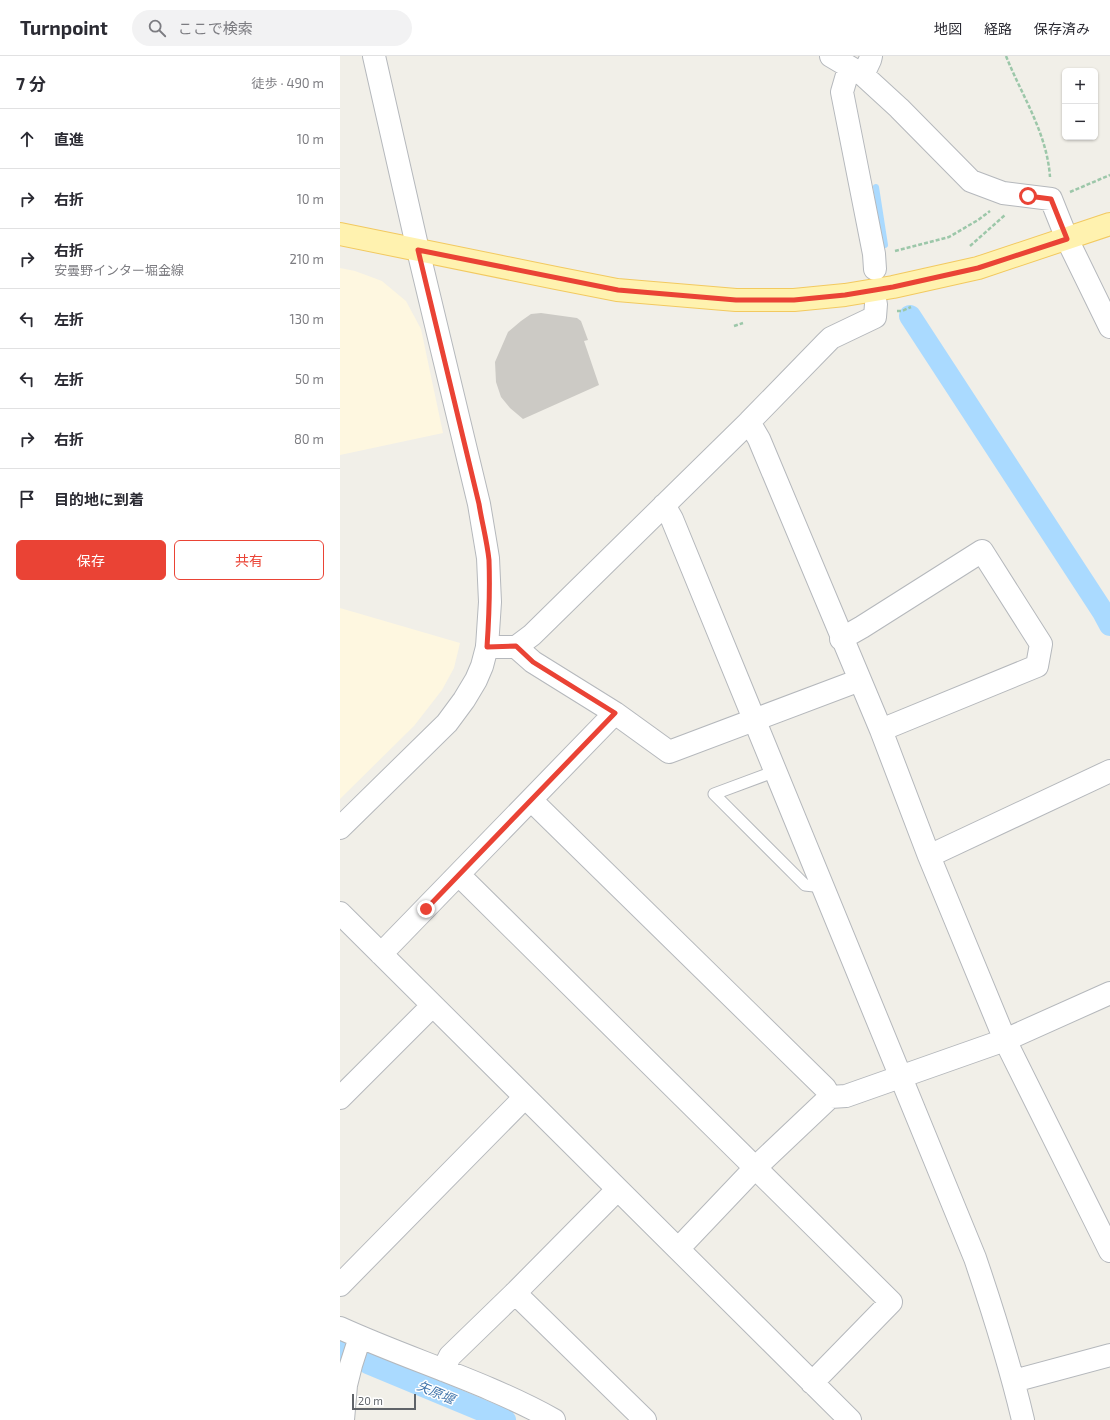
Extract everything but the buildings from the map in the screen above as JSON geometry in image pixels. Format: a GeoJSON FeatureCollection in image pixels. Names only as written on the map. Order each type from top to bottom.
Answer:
{"type":"FeatureCollection","features":[{"type":"Feature","properties":{"kind":"main road"},"geometry":{"type":"LineString","coordinates":[[340,234],[618,290],[736,300],[794,300],[845,295],[893,287],[978,268],[1110,224]]}},
{"type":"Feature","properties":{"kind":"street"},"geometry":{"type":"LineString","coordinates":[[340,828],[447,723],[464,700],[476,680],[482,666],[487,647],[490,602],[488,558],[481,512],[418,250],[374,56]]}},
{"type":"Feature","properties":{"kind":"street"},"geometry":{"type":"LineString","coordinates":[[875,261],[842,92],[853,64],[900,108],[971,180],[1003,193],[1060,196],[1072,237],[1110,327]]}},
{"type":"Feature","properties":{"kind":"street"},"geometry":{"type":"LineString","coordinates":[[487,647],[516,646],[532,635],[749,422],[831,338],[875,317],[876,304]]}},
{"type":"Feature","properties":{"kind":"street"},"geometry":{"type":"LineString","coordinates":[[749,422],[759,439],[881,730],[929,856],[1005,1040],[1110,1251]]}},
{"type":"Feature","properties":{"kind":"street"},"geometry":{"type":"LineString","coordinates":[[664,505],[672,519],[756,720],[975,1258],[1014,1381],[1023,1420]]}},
{"type":"Feature","properties":{"kind":"street"},"geometry":{"type":"LineString","coordinates":[[842,639],[982,551],[1041,644],[1037,666],[881,730]]}},
{"type":"Feature","properties":{"kind":"street"},"geometry":{"type":"LineString","coordinates":[[516,646],[533,662],[615,713],[669,752],[860,680]]}},
{"type":"Feature","properties":{"kind":"street"},"geometry":{"type":"LineString","coordinates":[[381,954],[615,713]]}},
{"type":"Feature","properties":{"kind":"street"},"geometry":{"type":"LineString","coordinates":[[929,856],[1110,771]]}},
{"type":"Feature","properties":{"kind":"street"},"geometry":{"type":"LineString","coordinates":[[531,800],[825,1088],[830,1096]]}},
{"type":"Feature","properties":{"kind":"street"},"geometry":{"type":"LineString","coordinates":[[459,875],[890,1302],[812,1382]]}},
{"type":"Feature","properties":{"kind":"street"},"geometry":{"type":"LineString","coordinates":[[340,913],[850,1420]]}},
{"type":"Feature","properties":{"kind":"street"},"geometry":{"type":"LineString","coordinates":[[678,1249],[756,1168],[830,1096],[846,1096],[1005,1040],[1110,993]]}},
{"type":"Feature","properties":{"kind":"street"},"geometry":{"type":"LineString","coordinates":[[340,1098],[432,1006]]}},
{"type":"Feature","properties":{"kind":"street"},"geometry":{"type":"LineString","coordinates":[[340,1285],[525,1097]]}},
{"type":"Feature","properties":{"kind":"street"},"geometry":{"type":"LineString","coordinates":[[443,1370],[450,1356],[617,1190]]}},
{"type":"Feature","properties":{"kind":"street"},"geometry":{"type":"LineString","coordinates":[[515,1293],[645,1420]]}},
{"type":"Feature","properties":{"kind":"street"},"geometry":{"type":"LineString","coordinates":[[340,1328],[443,1370],[536,1410],[554,1420]]}},
{"type":"Feature","properties":{"kind":"street"},"geometry":{"type":"LineString","coordinates":[[343,1420],[346,1385],[360,1337]]}},
{"type":"Feature","properties":{"kind":"street"},"geometry":{"type":"LineString","coordinates":[[1014,1381],[1110,1356]]}},
{"type":"Feature","properties":{"kind":"lane"},"geometry":{"type":"LineString","coordinates":[[776,771],[714,794],[805,885],[823,887]]}},
{"type":"Feature","properties":{"kind":"path"},"geometry":{"type":"LineString","coordinates":[[1006,56],[1037,124],[1060,196],[1110,175]]}},
{"type":"Feature","properties":{"kind":"path"},"geometry":{"type":"LineString","coordinates":[[875,261],[884,254],[949,237],[978,220],[993,209]]}},
{"type":"Feature","properties":{"kind":"path"},"geometry":{"type":"LineString","coordinates":[[966,248],[973,244],[1006,214],[999,212]]}},
{"type":"Feature","properties":{"kind":"shaded area"},"geometry":{"type":"Polygon","coordinates":[[[340,268],[355,271],[382,281],[406,301],[421,329],[443,433],[340,455],[340,268]]]}},
{"type":"Feature","properties":{"kind":"shaded area"},"geometry":{"type":"Polygon","coordinates":[[[340,608],[460,643],[454,668],[442,690],[414,726],[340,799],[340,608]]]}},
{"type":"Feature","properties":{"kind":"waterway"},"geometry":{"type":"LineString","coordinates":[[876,187],[885,245]]}},
{"type":"Feature","properties":{"kind":"waterway"},"geometry":{"type":"LineString","coordinates":[[910,316],[1110,625]]}},
{"type":"Feature","properties":{"kind":"waterway","name":"矢原堰"},"geometry":{"type":"LineString","coordinates":[[368,1363],[505,1420]]}},
{"type":"Feature","properties":{"kind":"route"},"geometry":{"type":"LineString","coordinates":[[426,909],[615,713],[533,662],[516,646],[487,647],[490,602],[488,558],[484,531],[479,504],[418,250],[618,290],[736,300],[765,301],[819,298],[893,287],[978,268],[1067,239],[1051,199],[1028,196]]}}]}
